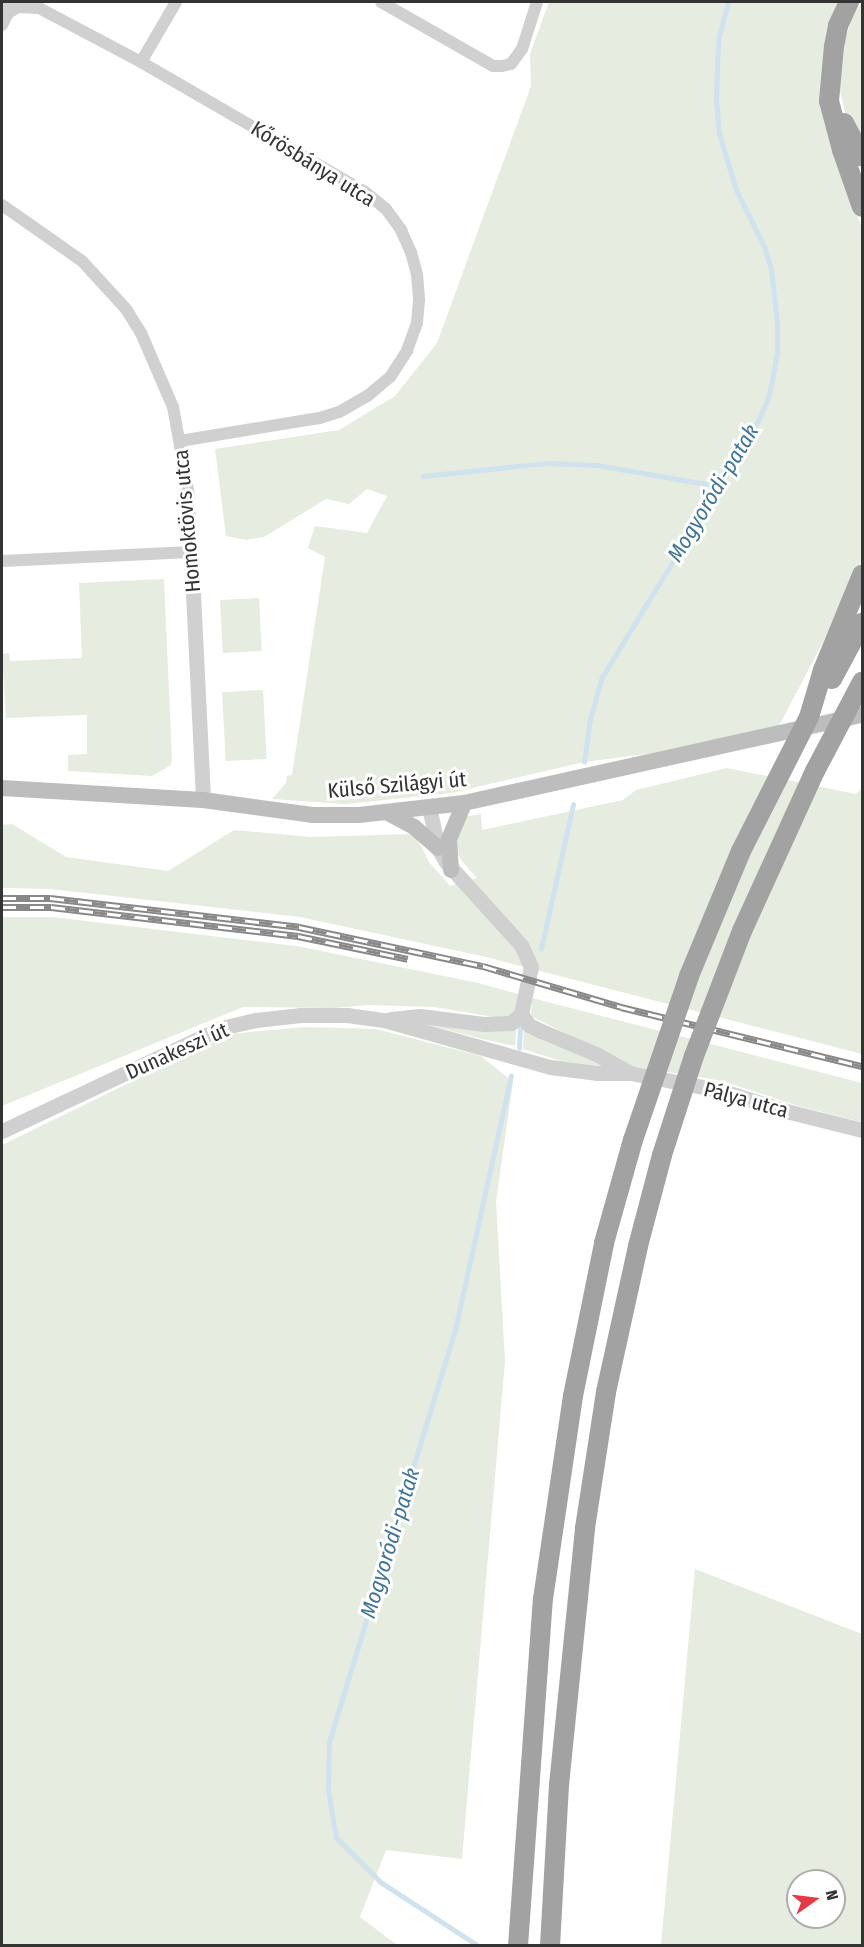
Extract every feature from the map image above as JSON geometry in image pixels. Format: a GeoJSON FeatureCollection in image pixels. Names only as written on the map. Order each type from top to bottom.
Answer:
{"type":"FeatureCollection","features":[{"type":"Feature","properties":{"kind":"highway"},"geometry":{"type":"LineString","coordinates":[[849,2],[838,26],[830,67],[829,101],[862,207]]}},
{"type":"Feature","properties":{"kind":"highway"},"geometry":{"type":"LineString","coordinates":[[830,67],[840,112],[849,135],[862,157]]}},
{"type":"Feature","properties":{"kind":"highway"},"geometry":{"type":"LineString","coordinates":[[518,1946],[543,1599],[571,1407],[604,1243],[633,1140],[688,976],[741,851],[854,629],[862,575]]}},
{"type":"Feature","properties":{"kind":"highway"},"geometry":{"type":"LineString","coordinates":[[550,1940],[559,1785],[584,1539],[606,1392],[638,1246],[662,1155],[687,1076],[742,931],[815,771],[862,682]]}},
{"type":"Feature","properties":{"kind":"main road","name":"Külső Szilágyi út"},"geometry":{"type":"LineString","coordinates":[[2,788],[203,800],[312,815],[386,812],[465,803],[755,741],[862,715]]}},
{"type":"Feature","properties":{"kind":"main road"},"geometry":{"type":"LineString","coordinates":[[451,870],[449,839],[465,803]]}},
{"type":"Feature","properties":{"kind":"main road"},"geometry":{"type":"LineString","coordinates":[[386,812],[414,827],[438,848]]}},
{"type":"Feature","properties":{"kind":"street"},"geometry":{"type":"LineString","coordinates":[[141,62],[176,2]]}},
{"type":"Feature","properties":{"kind":"street"},"geometry":{"type":"LineString","coordinates":[[381,2],[493,66],[502,66],[511,64],[522,49],[537,2]]}},
{"type":"Feature","properties":{"kind":"street"},"geometry":{"type":"LineString","coordinates":[[2,25],[9,7]]}},
{"type":"Feature","properties":{"kind":"street","name":"Kőrösbánya utca"},"geometry":{"type":"LineString","coordinates":[[9,7],[39,8],[141,62],[365,192],[386,210],[401,230],[411,252],[417,275],[419,300],[417,323],[407,351],[390,376],[367,396],[339,412],[319,418],[180,441]]}},
{"type":"Feature","properties":{"kind":"street","name":"Homoktövis utca"},"geometry":{"type":"LineString","coordinates":[[2,205],[82,261],[126,309],[158,369],[173,407],[189,495],[203,800]]}},
{"type":"Feature","properties":{"kind":"street"},"geometry":{"type":"LineString","coordinates":[[2,561],[191,552]]}},
{"type":"Feature","properties":{"kind":"street"},"geometry":{"type":"LineString","coordinates":[[384,1020],[420,1016],[484,1024],[511,1023],[521,1014],[531,967],[530,958],[503,922],[451,870],[438,848],[429,807]]}},
{"type":"Feature","properties":{"kind":"street"},"geometry":{"type":"LineString","coordinates":[[521,1014],[529,1024],[541,1031],[596,1054],[630,1073]]}},
{"type":"Feature","properties":{"kind":"street","name":"Dunakeszi út"},"geometry":{"type":"LineString","coordinates":[[2,1131],[221,1028],[294,1015],[347,1015],[384,1020],[536,1064],[598,1073],[630,1073]]}},
{"type":"Feature","properties":{"kind":"street","name":"Pálya utca"},"geometry":{"type":"LineString","coordinates":[[630,1073],[719,1090],[790,1112],[862,1130]]}},
{"type":"Feature","properties":{"kind":"shaded area"},"geometry":{"type":"Polygon","coordinates":[[[549,2],[841,2],[825,42],[821,92],[834,148],[862,228],[862,558],[856,579],[779,726],[647,754],[584,762],[451,793],[346,804],[272,799],[286,783],[287,776],[292,775],[325,557],[308,548],[315,526],[367,533],[387,496],[367,489],[349,504],[326,499],[264,537],[246,540],[226,536],[215,449],[339,430],[395,396],[437,343],[531,86],[530,54],[549,2]]]}},
{"type":"Feature","properties":{"kind":"shaded area"},"geometry":{"type":"Polygon","coordinates":[[[862,2],[862,145],[845,113],[840,90],[840,69],[843,47],[851,20],[862,2]]]}},
{"type":"Feature","properties":{"kind":"shaded area"},"geometry":{"type":"Polygon","coordinates":[[[164,579],[171,765],[152,776],[68,771],[68,755],[87,754],[87,715],[6,718],[2,654],[9,653],[10,661],[82,658],[79,583],[164,579]]]}},
{"type":"Feature","properties":{"kind":"shaded area"},"geometry":{"type":"Polygon","coordinates":[[[259,598],[262,651],[223,653],[220,600],[259,598]]]}},
{"type":"Feature","properties":{"kind":"shaded area"},"geometry":{"type":"Polygon","coordinates":[[[263,690],[267,759],[226,761],[222,692],[263,690]]]}},
{"type":"Feature","properties":{"kind":"shaded area"},"geometry":{"type":"Polygon","coordinates":[[[727,768],[856,794],[862,788],[862,1054],[486,957],[300,917],[50,889],[2,888],[2,825],[12,824],[66,857],[168,871],[234,830],[311,837],[412,834],[429,862],[450,886],[477,878],[461,860],[455,847],[456,834],[464,817],[481,814],[482,830],[623,800],[636,790],[727,768]]]}},
{"type":"Feature","properties":{"kind":"shaded area"},"geometry":{"type":"Polygon","coordinates":[[[2,917],[52,917],[297,946],[478,983],[522,995],[518,1009],[506,1019],[434,1007],[368,1005],[334,1008],[243,1007],[2,1106],[2,917]]]}},
{"type":"Feature","properties":{"kind":"shaded area"},"geometry":{"type":"Polygon","coordinates":[[[532,998],[862,1083],[862,1122],[798,1106],[723,1081],[630,1066],[531,1016],[532,998]]]}},
{"type":"Feature","properties":{"kind":"shaded area"},"geometry":{"type":"Polygon","coordinates":[[[418,1022],[517,1025],[515,1046],[482,1039],[418,1022]]]}},
{"type":"Feature","properties":{"kind":"shaded area"},"geometry":{"type":"Polygon","coordinates":[[[524,1026],[543,1041],[615,1068],[561,1061],[523,1049],[524,1026]]]}},
{"type":"Feature","properties":{"kind":"shaded area"},"geometry":{"type":"Polygon","coordinates":[[[304,1027],[376,1029],[481,1056],[513,1082],[496,1201],[505,1361],[462,1859],[386,1850],[360,1917],[397,1945],[2,1945],[2,1145],[229,1034],[304,1027]]]}},
{"type":"Feature","properties":{"kind":"shaded area"},"geometry":{"type":"Polygon","coordinates":[[[695,1569],[862,1634],[862,1945],[661,1945],[695,1569]]]}},
{"type":"Feature","properties":{"kind":"waterway","name":"Mogyoródi-patak"},"geometry":{"type":"LineString","coordinates":[[584,762],[590,719],[602,677],[754,429],[767,401],[772,381],[777,352],[777,322],[771,270],[765,249],[736,190],[719,134],[716,99],[717,62],[719,36],[728,2]]}},
{"type":"Feature","properties":{"kind":"waterway"},"geometry":{"type":"LineString","coordinates":[[423,476],[547,463],[597,465],[717,486]]}},
{"type":"Feature","properties":{"kind":"waterway","name":"Mogyoródi-patak"},"geometry":{"type":"LineString","coordinates":[[541,949],[573,805]]}},
{"type":"Feature","properties":{"kind":"waterway","name":"Mogyoródi-patak"},"geometry":{"type":"LineString","coordinates":[[519,1048],[520,1026]]}},
{"type":"Feature","properties":{"kind":"waterway","name":"Mogyoródi-patak"},"geometry":{"type":"LineString","coordinates":[[478,1946],[380,1882],[336,1838],[328,1790],[329,1742],[455,1330],[511,1076]]}},
{"type":"Feature","properties":{"kind":"railway"},"geometry":{"type":"LineString","coordinates":[[2,898],[50,898],[299,927],[483,966],[621,1007],[862,1066]]}},
{"type":"Feature","properties":{"kind":"railway"},"geometry":{"type":"LineString","coordinates":[[2,907],[51,907],[298,936],[408,959]]}}]}
